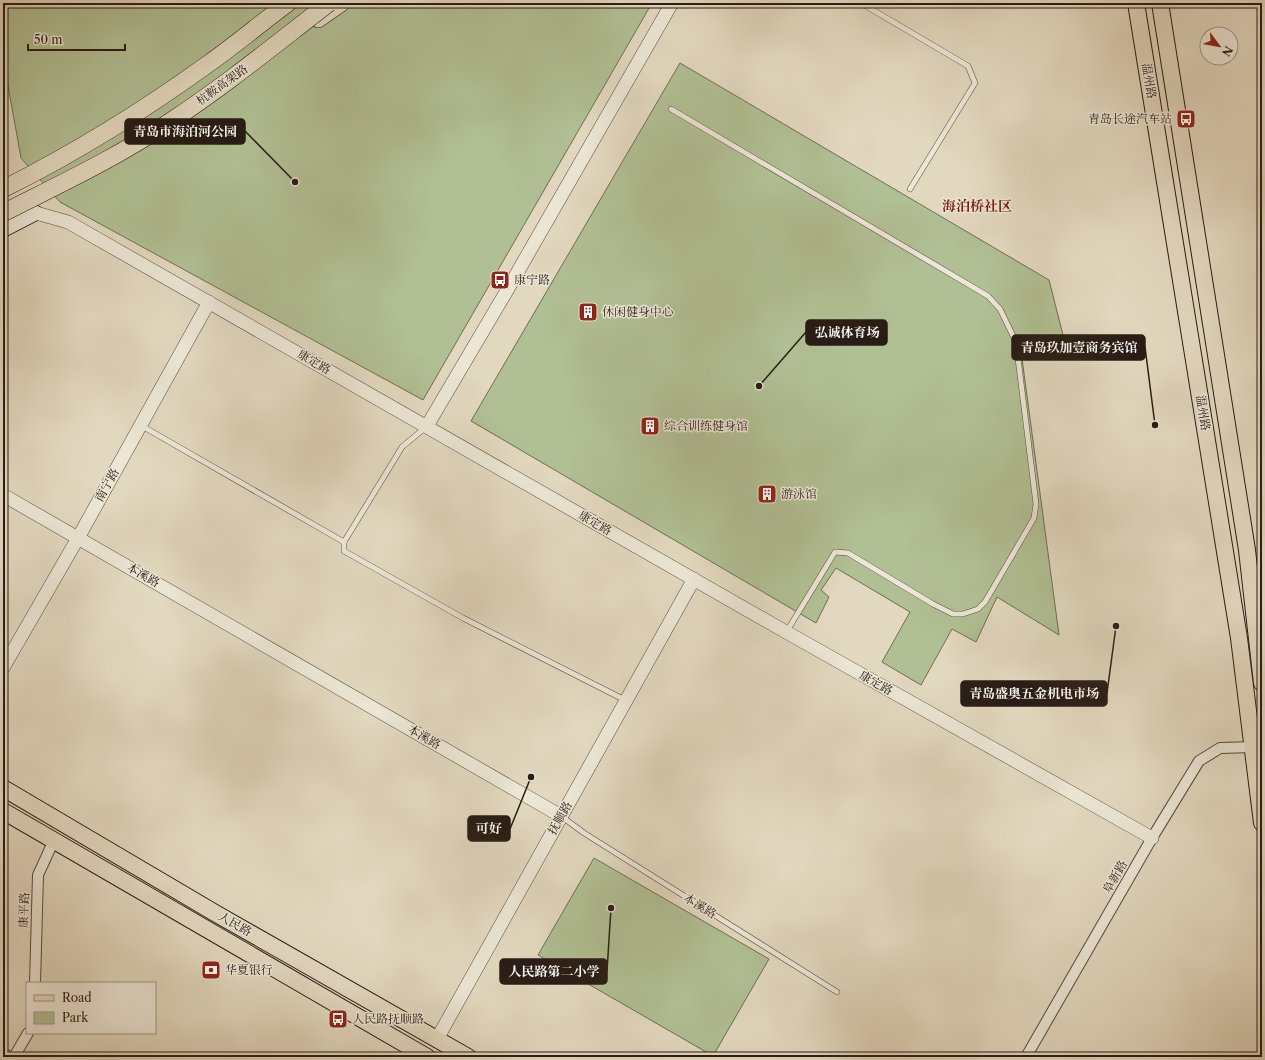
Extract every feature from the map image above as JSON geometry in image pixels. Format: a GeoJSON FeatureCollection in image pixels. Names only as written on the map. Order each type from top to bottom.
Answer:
{"type":"FeatureCollection","features":[{"type":"Feature","properties":{"kind":"highway"},"geometry":{"type":"LineString","coordinates":[[209,64],[279,3]]}},
{"type":"Feature","properties":{"kind":"highway","name":"杭鞍高架路"},"geometry":{"type":"LineString","coordinates":[[3,189],[90,143],[209,64],[288,3]]}},
{"type":"Feature","properties":{"kind":"highway","name":"杭鞍高架路"},"geometry":{"type":"LineString","coordinates":[[3,212],[102,163],[170,122],[222,87],[329,3]]}},
{"type":"Feature","properties":{"kind":"highway"},"geometry":{"type":"LineString","coordinates":[[222,87],[341,3]]}},
{"type":"Feature","properties":{"kind":"main road","name":"温州路"},"geometry":{"type":"LineString","coordinates":[[1136,3],[1238,630],[1254,747],[1262,823]]}},
{"type":"Feature","properties":{"kind":"main road","name":"温州路"},"geometry":{"type":"LineString","coordinates":[[1160,3],[1248,550],[1262,683]]}},
{"type":"Feature","properties":{"kind":"main road"},"geometry":{"type":"LineString","coordinates":[[3,212],[36,213]]}},
{"type":"Feature","properties":{"kind":"main road"},"geometry":{"type":"LineString","coordinates":[[3,230],[36,213]]}},
{"type":"Feature","properties":{"kind":"main road","name":"人民路"},"geometry":{"type":"LineString","coordinates":[[3,788],[208,909],[468,1057]]}},
{"type":"Feature","properties":{"kind":"main road","name":"人民路"},"geometry":{"type":"LineString","coordinates":[[3,811],[427,1057]]}},
{"type":"Feature","properties":{"kind":"main road","name":"抚顺路"},"geometry":{"type":"LineString","coordinates":[[427,1057],[437,1039]]}},
{"type":"Feature","properties":{"kind":"street"},"geometry":{"type":"LineString","coordinates":[[427,426],[513,280],[672,3]]}},
{"type":"Feature","properties":{"kind":"street","name":"康定路"},"geometry":{"type":"LineString","coordinates":[[36,213],[68,222],[786,632],[1152,838]]}},
{"type":"Feature","properties":{"kind":"street","name":"南宁路"},"geometry":{"type":"LineString","coordinates":[[3,668],[78,538],[209,302]]}},
{"type":"Feature","properties":{"kind":"street","name":"本溪路"},"geometry":{"type":"LineString","coordinates":[[3,495],[562,816]]}},
{"type":"Feature","properties":{"kind":"street","name":"抚顺路"},"geometry":{"type":"LineString","coordinates":[[437,1039],[694,579]]}},
{"type":"Feature","properties":{"kind":"street","name":"阜新路"},"geometry":{"type":"LineString","coordinates":[[1026,1057],[1152,838],[1199,760],[1220,748],[1254,747]]}},
{"type":"Feature","properties":{"kind":"street","name":"康平路"},"geometry":{"type":"LineString","coordinates":[[35,982],[38,875],[54,840]]}},
{"type":"Feature","properties":{"kind":"street"},"geometry":{"type":"LineString","coordinates":[[14,1057],[27,1034]]}},
{"type":"Feature","properties":{"kind":"street"},"geometry":{"type":"LineString","coordinates":[[3,1053],[10,1057]]}},
{"type":"Feature","properties":{"kind":"lane"},"geometry":{"type":"LineString","coordinates":[[861,3],[968,66],[975,83],[910,189]]}},
{"type":"Feature","properties":{"kind":"lane"},"geometry":{"type":"LineString","coordinates":[[671,109],[988,296],[1000,309],[1016,342],[1037,510],[985,602],[970,613],[953,614],[933,604],[848,553],[835,552],[786,632]]}},
{"type":"Feature","properties":{"kind":"lane"},"geometry":{"type":"LineString","coordinates":[[140,425],[344,542]]}},
{"type":"Feature","properties":{"kind":"lane"},"geometry":{"type":"LineString","coordinates":[[427,426],[402,447],[344,542],[344,551],[463,618],[626,701]]}},
{"type":"Feature","properties":{"kind":"lane","name":"本溪路"},"geometry":{"type":"LineString","coordinates":[[562,816],[584,833],[837,992]]}},
{"type":"Feature","properties":{"kind":"green space"},"geometry":{"type":"Polygon","coordinates":[[[3,3],[652,3],[423,400],[60,202],[21,158],[3,58],[3,3]]]}},
{"type":"Feature","properties":{"kind":"green space"},"geometry":{"type":"Polygon","coordinates":[[[680,63],[1049,280],[1065,343],[1021,351],[1059,635],[997,597],[976,642],[952,629],[921,685],[882,662],[910,612],[836,568],[821,590],[829,597],[816,623],[471,421],[680,63]]]}},
{"type":"Feature","properties":{"kind":"green space"},"geometry":{"type":"Polygon","coordinates":[[[594,858],[769,959],[713,1056],[538,955],[594,858]]]}},
{"type":"Feature","properties":{"kind":"place","name":"青岛长途汽车站"},"geometry":{"type":"Point","coordinates":[1186,119]}},
{"type":"Feature","properties":{"kind":"place","name":"青岛市海泊河公园"},"geometry":{"type":"Point","coordinates":[295,182]}},
{"type":"Feature","properties":{"kind":"place","name":"康宁路"},"geometry":{"type":"Point","coordinates":[500,280]}},
{"type":"Feature","properties":{"kind":"place","name":"休闲健身中心"},"geometry":{"type":"Point","coordinates":[588,312]}},
{"type":"Feature","properties":{"kind":"place","name":"弘诚体育场"},"geometry":{"type":"Point","coordinates":[759,386]}},
{"type":"Feature","properties":{"kind":"place","name":"青岛玖加壹商务宾馆"},"geometry":{"type":"Point","coordinates":[1155,425]}},
{"type":"Feature","properties":{"kind":"place","name":"综合训练健身馆"},"geometry":{"type":"Point","coordinates":[650,426]}},
{"type":"Feature","properties":{"kind":"place","name":"游泳馆"},"geometry":{"type":"Point","coordinates":[767,494]}},
{"type":"Feature","properties":{"kind":"place","name":"青岛盛奥五金机电市场"},"geometry":{"type":"Point","coordinates":[1116,626]}},
{"type":"Feature","properties":{"kind":"place","name":"可好"},"geometry":{"type":"Point","coordinates":[531,777]}},
{"type":"Feature","properties":{"kind":"place","name":"人民路第二小学"},"geometry":{"type":"Point","coordinates":[611,908]}},
{"type":"Feature","properties":{"kind":"place","name":"华夏银行"},"geometry":{"type":"Point","coordinates":[211,970]}},
{"type":"Feature","properties":{"kind":"place","name":"人民路抚顺路"},"geometry":{"type":"Point","coordinates":[338,1019]}},
{"type":"Feature","properties":{"kind":"district","name":"海泊桥社区"},"geometry":{"type":"Point","coordinates":[977,206]}}]}
